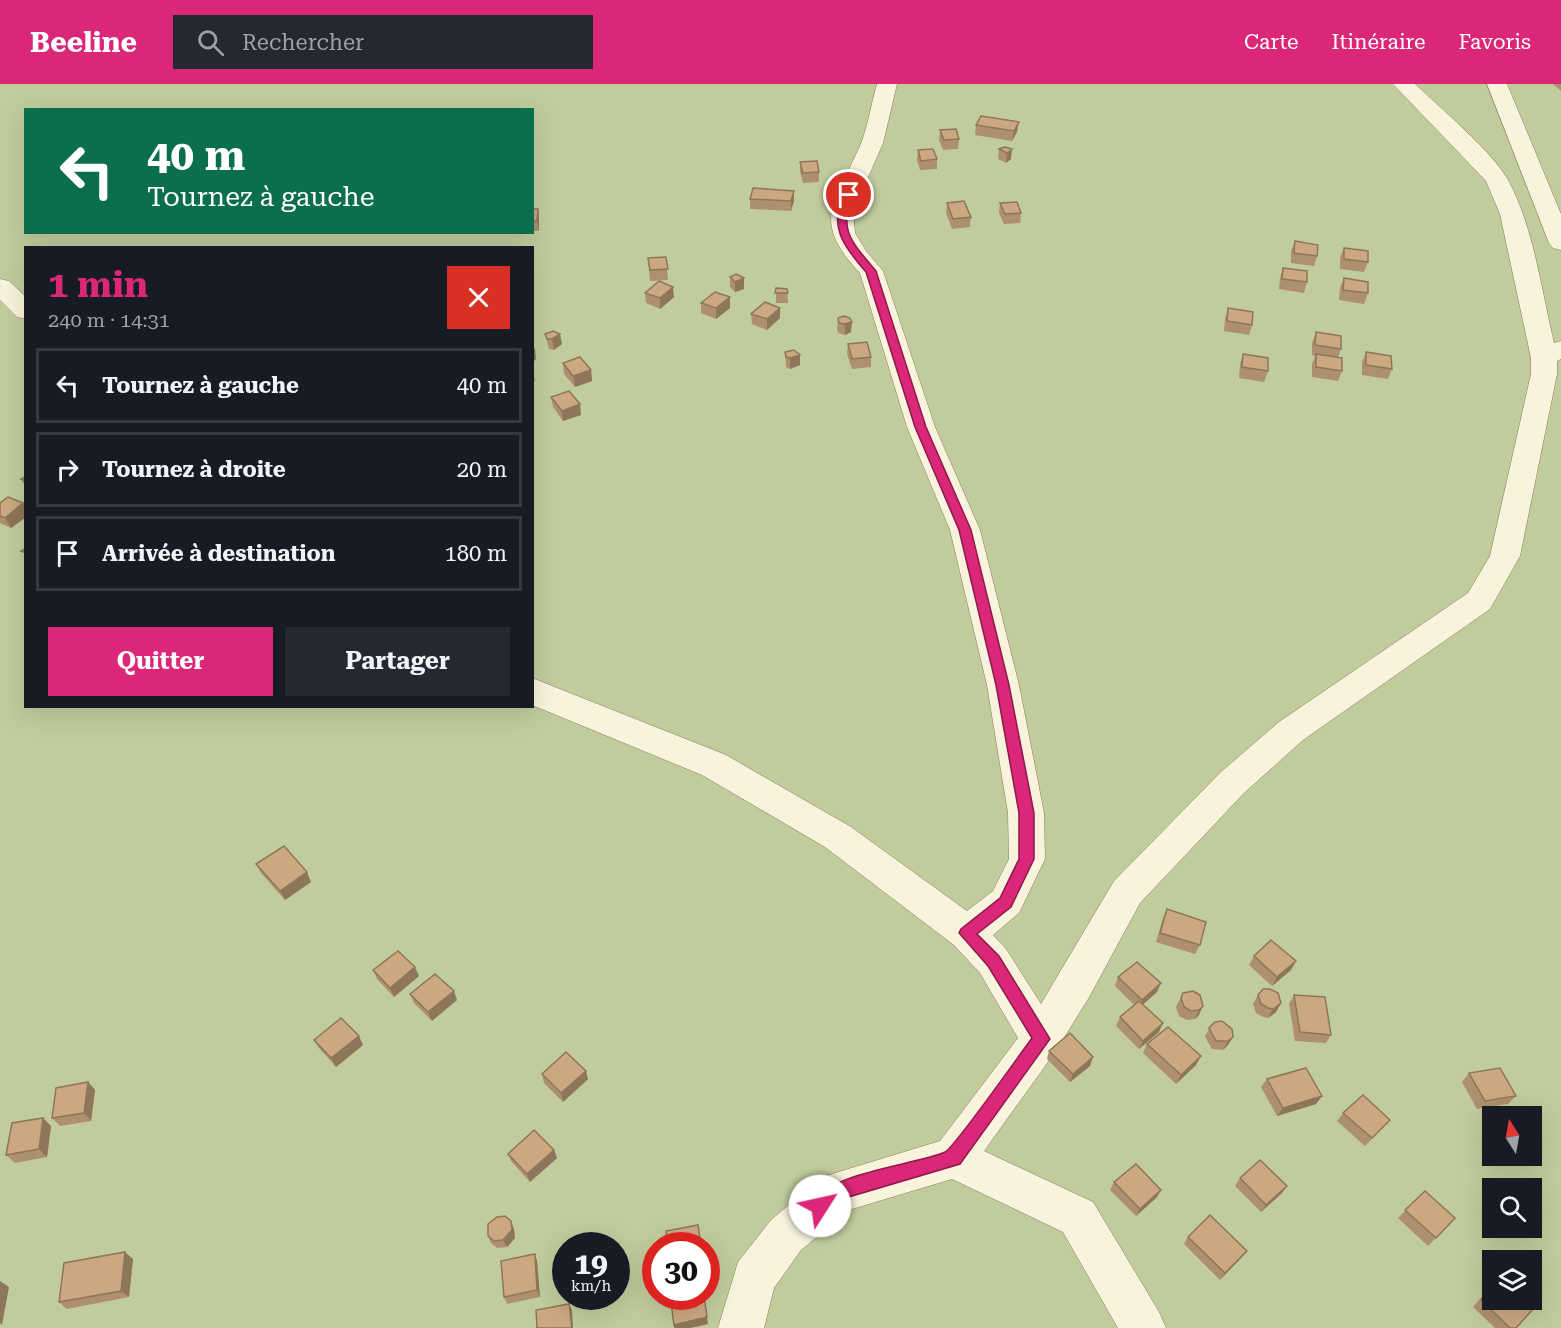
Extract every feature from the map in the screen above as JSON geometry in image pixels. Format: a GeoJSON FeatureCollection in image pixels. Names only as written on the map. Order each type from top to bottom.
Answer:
{"type":"FeatureCollection","features":[{"type":"Feature","properties":{"kind":"street"},"geometry":{"type":"LineString","coordinates":[[887,84],[872,143],[841,212],[843,233],[856,255],[871,271],[921,427],[965,530],[1003,685],[1026,813],[1027,859],[1006,902],[967,933]]}},
{"type":"Feature","properties":{"kind":"street"},"geometry":{"type":"LineString","coordinates":[[741,1328],[754,1278],[786,1235],[837,1192],[953,1158],[1041,1039],[1074,987],[1126,892],[1232,783],[1291,730],[1479,601],[1505,556],[1544,374],[1553,353],[1512,214],[1496,179],[1403,84]]}},
{"type":"Feature","properties":{"kind":"street"},"geometry":{"type":"LineString","coordinates":[[1497,84],[1559,234]]}},
{"type":"Feature","properties":{"kind":"street"},"geometry":{"type":"LineString","coordinates":[[0,286],[24,310]]}},
{"type":"Feature","properties":{"kind":"street"},"geometry":{"type":"LineString","coordinates":[[534,691],[559,704],[714,765],[838,837],[967,933],[993,961],[1041,1039]]}},
{"type":"Feature","properties":{"kind":"street"},"geometry":{"type":"LineString","coordinates":[[953,1158],[1078,1217],[1143,1328]]}},
{"type":"Feature","properties":{"kind":"green space"},"geometry":{"type":"Polygon","coordinates":[[[0,84],[1561,84],[1561,1328],[0,1328],[0,84]]]}},
{"type":"Feature","properties":{"kind":"building"},"geometry":{"type":"Polygon","coordinates":[[[981,116],[1019,122],[1014,131],[976,125],[981,116]]]}},
{"type":"Feature","properties":{"kind":"building"},"geometry":{"type":"Polygon","coordinates":[[[956,129],[959,139],[944,140],[940,130],[956,129]]]}},
{"type":"Feature","properties":{"kind":"building"},"geometry":{"type":"Polygon","coordinates":[[[1005,147],[1012,149],[1007,153],[999,149],[1005,147]]]}},
{"type":"Feature","properties":{"kind":"building"},"geometry":{"type":"Polygon","coordinates":[[[933,149],[937,159],[921,161],[918,150],[933,149]]]}},
{"type":"Feature","properties":{"kind":"building"},"geometry":{"type":"Polygon","coordinates":[[[817,161],[819,172],[803,173],[800,162],[817,161]]]}},
{"type":"Feature","properties":{"kind":"building"},"geometry":{"type":"Polygon","coordinates":[[[753,188],[794,191],[791,201],[750,199],[753,188]]]}},
{"type":"Feature","properties":{"kind":"building"},"geometry":{"type":"Polygon","coordinates":[[[964,201],[971,217],[953,219],[947,203],[964,201]]]}},
{"type":"Feature","properties":{"kind":"building"},"geometry":{"type":"Polygon","coordinates":[[[1017,202],[1021,213],[1005,214],[1000,203],[1017,202]]]}},
{"type":"Feature","properties":{"kind":"building"},"geometry":{"type":"Polygon","coordinates":[[[534,209],[538,209],[537,221],[534,221],[534,209]]]}},
{"type":"Feature","properties":{"kind":"building"},"geometry":{"type":"Polygon","coordinates":[[[1295,241],[1318,245],[1317,256],[1294,253],[1295,241]]]}},
{"type":"Feature","properties":{"kind":"building"},"geometry":{"type":"Polygon","coordinates":[[[1344,248],[1368,251],[1368,262],[1344,259],[1344,248]]]}},
{"type":"Feature","properties":{"kind":"building"},"geometry":{"type":"Polygon","coordinates":[[[666,257],[668,269],[650,270],[648,258],[666,257]]]}},
{"type":"Feature","properties":{"kind":"building"},"geometry":{"type":"Polygon","coordinates":[[[1283,268],[1307,271],[1307,282],[1282,279],[1283,268]]]}},
{"type":"Feature","properties":{"kind":"building"},"geometry":{"type":"Polygon","coordinates":[[[736,274],[744,278],[735,282],[730,277],[736,274]]]}},
{"type":"Feature","properties":{"kind":"building"},"geometry":{"type":"Polygon","coordinates":[[[1344,278],[1368,282],[1368,293],[1343,290],[1344,278]]]}},
{"type":"Feature","properties":{"kind":"building"},"geometry":{"type":"Polygon","coordinates":[[[659,281],[673,287],[660,298],[645,293],[659,281]]]}},
{"type":"Feature","properties":{"kind":"building"},"geometry":{"type":"Polygon","coordinates":[[[776,288],[787,289],[788,293],[775,293],[776,288]]]}},
{"type":"Feature","properties":{"kind":"building"},"geometry":{"type":"Polygon","coordinates":[[[715,292],[730,297],[716,308],[701,303],[715,292]]]}},
{"type":"Feature","properties":{"kind":"building"},"geometry":{"type":"Polygon","coordinates":[[[765,302],[780,308],[767,319],[751,314],[765,302]]]}},
{"type":"Feature","properties":{"kind":"building"},"geometry":{"type":"Polygon","coordinates":[[[1228,308],[1253,312],[1252,325],[1227,321],[1228,308]]]}},
{"type":"Feature","properties":{"kind":"building"},"geometry":{"type":"Polygon","coordinates":[[[844,316],[850,318],[852,322],[839,323],[838,318],[844,316]]]}},
{"type":"Feature","properties":{"kind":"building"},"geometry":{"type":"Polygon","coordinates":[[[553,331],[560,334],[547,339],[545,334],[553,331]]]}},
{"type":"Feature","properties":{"kind":"building"},"geometry":{"type":"Polygon","coordinates":[[[1316,332],[1341,336],[1341,349],[1315,345],[1316,332]]]}},
{"type":"Feature","properties":{"kind":"building"},"geometry":{"type":"Polygon","coordinates":[[[867,342],[871,357],[852,359],[848,344],[867,342]]]}},
{"type":"Feature","properties":{"kind":"building"},"geometry":{"type":"Polygon","coordinates":[[[794,350],[800,355],[786,357],[785,352],[794,350]]]}},
{"type":"Feature","properties":{"kind":"building"},"geometry":{"type":"Polygon","coordinates":[[[1366,352],[1391,356],[1392,369],[1366,365],[1366,352]]]}},
{"type":"Feature","properties":{"kind":"building"},"geometry":{"type":"Polygon","coordinates":[[[1243,354],[1268,358],[1268,371],[1242,367],[1243,354]]]}},
{"type":"Feature","properties":{"kind":"building"},"geometry":{"type":"Polygon","coordinates":[[[1316,354],[1342,358],[1342,371],[1316,367],[1316,354]]]}},
{"type":"Feature","properties":{"kind":"building"},"geometry":{"type":"Polygon","coordinates":[[[580,357],[591,370],[573,376],[563,363],[580,357]]]}},
{"type":"Feature","properties":{"kind":"building"},"geometry":{"type":"Polygon","coordinates":[[[569,391],[580,404],[562,411],[551,397],[569,391]]]}},
{"type":"Feature","properties":{"kind":"building"},"geometry":{"type":"Polygon","coordinates":[[[8,497],[23,503],[5,518],[0,516],[0,503],[8,497]]]}},
{"type":"Feature","properties":{"kind":"building"},"geometry":{"type":"Polygon","coordinates":[[[284,846],[307,872],[280,891],[256,864],[284,846]]]}},
{"type":"Feature","properties":{"kind":"building"},"geometry":{"type":"Polygon","coordinates":[[[1167,909],[1206,922],[1200,945],[1160,933],[1167,909]]]}},
{"type":"Feature","properties":{"kind":"building"},"geometry":{"type":"Polygon","coordinates":[[[1271,940],[1296,961],[1277,977],[1254,956],[1271,940]]]}},
{"type":"Feature","properties":{"kind":"building"},"geometry":{"type":"Polygon","coordinates":[[[398,951],[415,967],[390,988],[373,970],[398,951]]]}},
{"type":"Feature","properties":{"kind":"building"},"geometry":{"type":"Polygon","coordinates":[[[1137,962],[1161,983],[1142,1000],[1118,977],[1137,962]]]}},
{"type":"Feature","properties":{"kind":"building"},"geometry":{"type":"Polygon","coordinates":[[[435,974],[454,991],[428,1012],[410,994],[435,974]]]}},
{"type":"Feature","properties":{"kind":"building"},"geometry":{"type":"Polygon","coordinates":[[[1263,989],[1270,989],[1278,993],[1281,1003],[1273,1009],[1261,1004],[1258,995],[1263,989]]]}},
{"type":"Feature","properties":{"kind":"building"},"geometry":{"type":"Polygon","coordinates":[[[1193,991],[1200,995],[1203,1006],[1199,1010],[1191,1011],[1184,1007],[1181,998],[1183,993],[1193,991]]]}},
{"type":"Feature","properties":{"kind":"building"},"geometry":{"type":"Polygon","coordinates":[[[1294,995],[1325,997],[1331,1035],[1300,1032],[1294,995]]]}},
{"type":"Feature","properties":{"kind":"building"},"geometry":{"type":"Polygon","coordinates":[[[1139,1001],[1163,1023],[1143,1041],[1120,1017],[1139,1001]]]}},
{"type":"Feature","properties":{"kind":"building"},"geometry":{"type":"Polygon","coordinates":[[[341,1018],[359,1036],[331,1058],[314,1040],[341,1018]]]}},
{"type":"Feature","properties":{"kind":"building"},"geometry":{"type":"Polygon","coordinates":[[[1222,1021],[1232,1029],[1233,1037],[1228,1041],[1216,1041],[1209,1028],[1215,1022],[1222,1021]]]}},
{"type":"Feature","properties":{"kind":"building"},"geometry":{"type":"Polygon","coordinates":[[[1168,1027],[1201,1056],[1181,1075],[1147,1044],[1168,1027]]]}},
{"type":"Feature","properties":{"kind":"building"},"geometry":{"type":"Polygon","coordinates":[[[1070,1033],[1093,1057],[1073,1074],[1049,1051],[1070,1033]]]}},
{"type":"Feature","properties":{"kind":"building"},"geometry":{"type":"Polygon","coordinates":[[[566,1052],[586,1071],[561,1093],[542,1074],[566,1052]]]}},
{"type":"Feature","properties":{"kind":"building"},"geometry":{"type":"Polygon","coordinates":[[[1306,1068],[1322,1096],[1283,1108],[1267,1079],[1306,1068]]]}},
{"type":"Feature","properties":{"kind":"building"},"geometry":{"type":"Polygon","coordinates":[[[1500,1068],[1516,1096],[1485,1101],[1469,1073],[1500,1068]]]}},
{"type":"Feature","properties":{"kind":"building"},"geometry":{"type":"Polygon","coordinates":[[[88,1082],[84,1113],[52,1118],[56,1088],[88,1082]]]}},
{"type":"Feature","properties":{"kind":"building"},"geometry":{"type":"Polygon","coordinates":[[[1363,1095],[1390,1120],[1372,1138],[1343,1113],[1363,1095]]]}},
{"type":"Feature","properties":{"kind":"building"},"geometry":{"type":"Polygon","coordinates":[[[43,1118],[39,1149],[6,1155],[12,1123],[43,1118]]]}},
{"type":"Feature","properties":{"kind":"building"},"geometry":{"type":"Polygon","coordinates":[[[534,1130],[554,1150],[527,1174],[508,1154],[534,1130]]]}},
{"type":"Feature","properties":{"kind":"building"},"geometry":{"type":"Polygon","coordinates":[[[1260,1160],[1287,1186],[1266,1205],[1240,1178],[1260,1160]]]}},
{"type":"Feature","properties":{"kind":"building"},"geometry":{"type":"Polygon","coordinates":[[[1136,1164],[1161,1190],[1140,1209],[1114,1182],[1136,1164]]]}},
{"type":"Feature","properties":{"kind":"building"},"geometry":{"type":"Polygon","coordinates":[[[1425,1191],[1455,1218],[1436,1238],[1405,1210],[1425,1191]]]}},
{"type":"Feature","properties":{"kind":"building"},"geometry":{"type":"Polygon","coordinates":[[[1210,1215],[1247,1251],[1225,1273],[1188,1237],[1210,1215]]]}},
{"type":"Feature","properties":{"kind":"building"},"geometry":{"type":"Polygon","coordinates":[[[505,1216],[511,1221],[512,1230],[503,1240],[494,1241],[488,1236],[488,1224],[497,1217],[505,1216]]]}},
{"type":"Feature","properties":{"kind":"building"},"geometry":{"type":"Polygon","coordinates":[[[698,1225],[699,1232],[666,1232],[698,1225]]]}},
{"type":"Feature","properties":{"kind":"building"},"geometry":{"type":"Polygon","coordinates":[[[125,1252],[121,1291],[59,1302],[64,1263],[125,1252]]]}},
{"type":"Feature","properties":{"kind":"building"},"geometry":{"type":"Polygon","coordinates":[[[535,1254],[537,1290],[504,1297],[501,1261],[535,1254]]]}},
{"type":"Feature","properties":{"kind":"building"},"geometry":{"type":"Polygon","coordinates":[[[552,1307],[552,1310],[570,1310],[572,1328],[537,1328],[536,1310],[552,1307]]]}},
{"type":"Feature","properties":{"kind":"building"},"geometry":{"type":"Polygon","coordinates":[[[672,1310],[706,1310],[707,1317],[674,1325],[672,1310]]]}},
{"type":"Feature","properties":{"kind":"building"},"geometry":{"type":"Polygon","coordinates":[[[1491,1310],[1532,1310],[1516,1328],[1510,1328],[1491,1310]]]}},
{"type":"Feature","properties":{"kind":"route"},"geometry":{"type":"LineString","coordinates":[[820,1206],[837,1192],[953,1158],[1041,1039],[1016,994],[993,961],[967,933],[1006,902],[1027,859],[1026,813],[1003,685],[965,530],[921,427],[871,271],[856,255],[843,233],[841,212],[849,195]]}}]}
